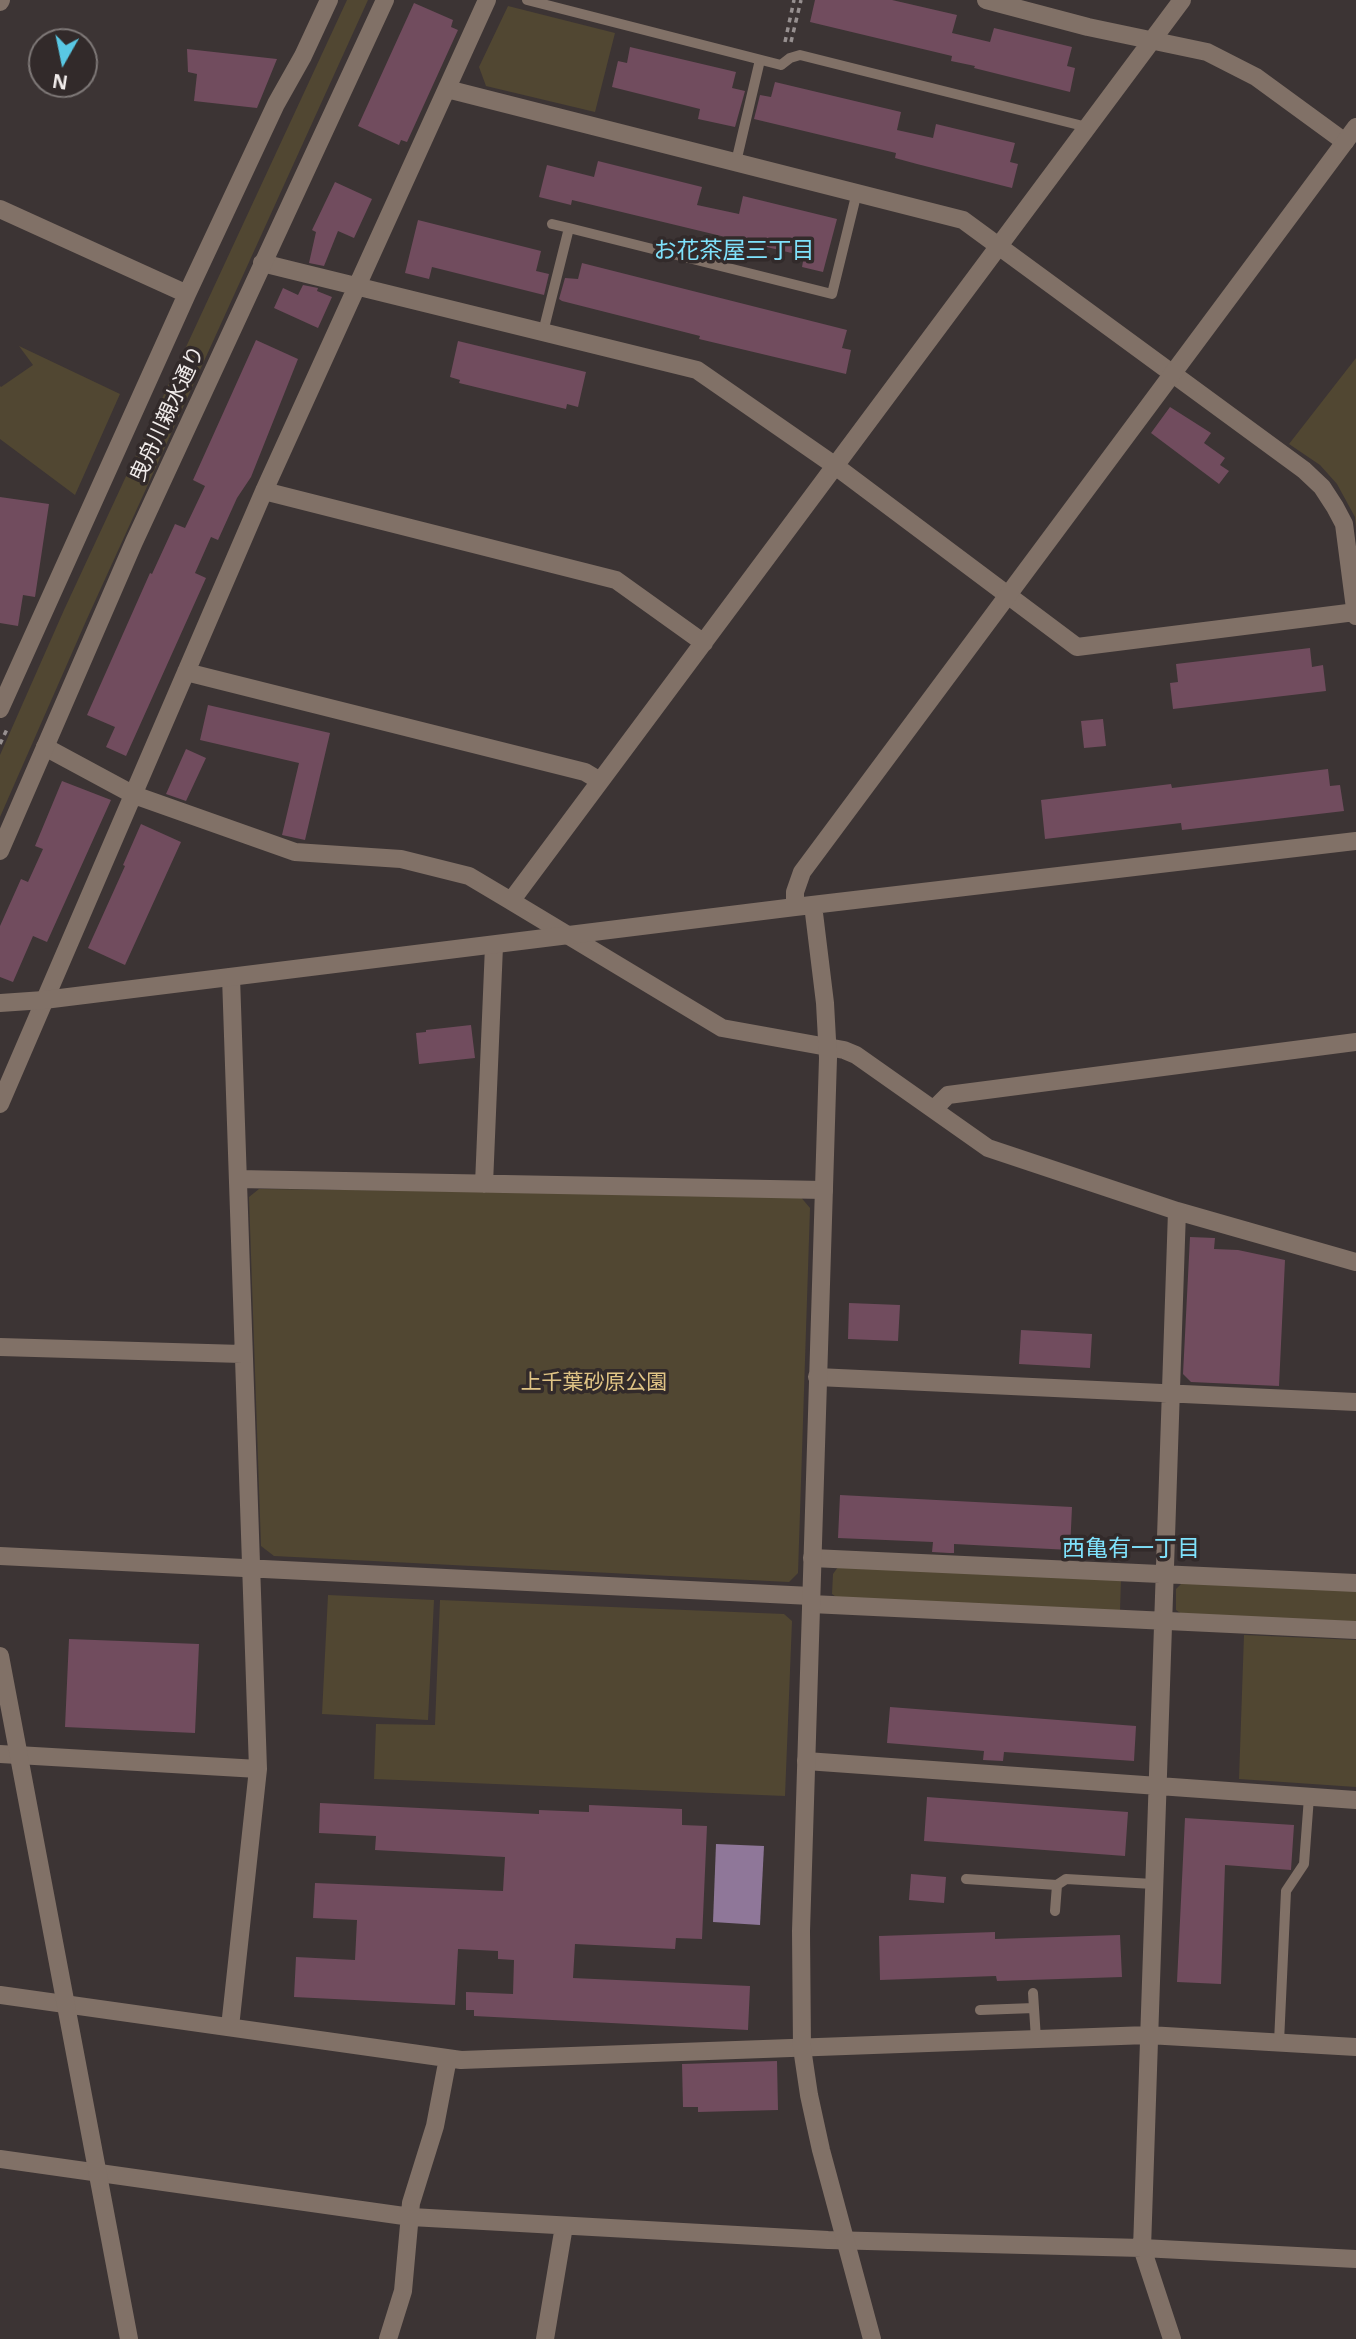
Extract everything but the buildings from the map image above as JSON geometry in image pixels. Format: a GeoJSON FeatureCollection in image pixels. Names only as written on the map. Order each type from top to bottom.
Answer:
{"type":"FeatureCollection","features":[{"type":"Feature","properties":{"kind":"street"},"geometry":{"type":"LineString","coordinates":[[0,709],[187,294],[276,104],[329,0]]}},
{"type":"Feature","properties":{"kind":"street","name":"曳舟川親水通り"},"geometry":{"type":"LineString","coordinates":[[0,851],[134,542],[385,0]]}},
{"type":"Feature","properties":{"kind":"street"},"geometry":{"type":"LineString","coordinates":[[0,1104],[264,491],[487,0]]}},
{"type":"Feature","properties":{"kind":"street"},"geometry":{"type":"LineString","coordinates":[[986,0],[1088,27],[1207,51],[1256,77],[1350,146]]}},
{"type":"Feature","properties":{"kind":"street"},"geometry":{"type":"LineString","coordinates":[[511,901],[1182,0]]}},
{"type":"Feature","properties":{"kind":"street"},"geometry":{"type":"LineString","coordinates":[[262,263],[697,370],[834,465],[1077,647],[1356,613],[1344,524],[1322,487],[1304,470],[962,220],[447,89]]}},
{"type":"Feature","properties":{"kind":"street"},"geometry":{"type":"LineString","coordinates":[[795,907],[795,892],[802,872],[1173,374],[1350,146],[1356,127]]}},
{"type":"Feature","properties":{"kind":"street"},"geometry":{"type":"LineString","coordinates":[[0,209],[187,294]]}},
{"type":"Feature","properties":{"kind":"street"},"geometry":{"type":"LineString","coordinates":[[264,491],[615,580],[704,643]]}},
{"type":"Feature","properties":{"kind":"street"},"geometry":{"type":"LineString","coordinates":[[186,672],[585,772],[600,781]]}},
{"type":"Feature","properties":{"kind":"street"},"geometry":{"type":"LineString","coordinates":[[45,747],[134,795],[295,852],[401,859],[469,876],[722,1028],[828,1047],[856,1055],[988,1148],[1177,1211],[1356,1262]]}},
{"type":"Feature","properties":{"kind":"street"},"geometry":{"type":"LineString","coordinates":[[0,1003],[44,1000],[1356,841]]}},
{"type":"Feature","properties":{"kind":"street"},"geometry":{"type":"LineString","coordinates":[[813,905],[828,1047],[806,1762],[800,1994],[802,2048],[809,2095],[844,2240],[872,2339]]}},
{"type":"Feature","properties":{"kind":"street"},"geometry":{"type":"LineString","coordinates":[[484,1184],[494,946]]}},
{"type":"Feature","properties":{"kind":"street"},"geometry":{"type":"LineString","coordinates":[[230,2027],[258,1769],[231,977]]}},
{"type":"Feature","properties":{"kind":"street"},"geometry":{"type":"LineString","coordinates":[[934,1109],[948,1095],[1356,1042]]}},
{"type":"Feature","properties":{"kind":"street"},"geometry":{"type":"LineString","coordinates":[[238,1179],[824,1190]]}},
{"type":"Feature","properties":{"kind":"street"},"geometry":{"type":"LineString","coordinates":[[1172,2339],[1142,2248],[1177,1211]]}},
{"type":"Feature","properties":{"kind":"street"},"geometry":{"type":"LineString","coordinates":[[0,1347],[242,1354]]}},
{"type":"Feature","properties":{"kind":"street"},"geometry":{"type":"LineString","coordinates":[[817,1377],[1356,1402]]}},
{"type":"Feature","properties":{"kind":"street"},"geometry":{"type":"LineString","coordinates":[[0,1556],[250,1567],[1356,1630]]}},
{"type":"Feature","properties":{"kind":"street"},"geometry":{"type":"LineString","coordinates":[[812,1558],[1356,1583]]}},
{"type":"Feature","properties":{"kind":"street"},"geometry":{"type":"LineString","coordinates":[[0,1656],[9,1755],[66,2005],[128,2339]]}},
{"type":"Feature","properties":{"kind":"street"},"geometry":{"type":"LineString","coordinates":[[9,1755],[258,1769]]}},
{"type":"Feature","properties":{"kind":"street"},"geometry":{"type":"LineString","coordinates":[[806,1762],[1356,1800]]}},
{"type":"Feature","properties":{"kind":"street"},"geometry":{"type":"LineString","coordinates":[[0,1995],[448,2058],[1148,2035],[1356,2046]]}},
{"type":"Feature","properties":{"kind":"street"},"geometry":{"type":"LineString","coordinates":[[388,2339],[403,2291],[411,2203],[435,2126],[448,2058]]}},
{"type":"Feature","properties":{"kind":"street"},"geometry":{"type":"LineString","coordinates":[[0,2159],[411,2217],[844,2240],[1142,2248],[1356,2259]]}},
{"type":"Feature","properties":{"kind":"street"},"geometry":{"type":"LineString","coordinates":[[545,2339],[564,2226]]}},
{"type":"Feature","properties":{"kind":"lane"},"geometry":{"type":"LineString","coordinates":[[527,0],[781,65],[789,58],[800,55],[1087,127]]}},
{"type":"Feature","properties":{"kind":"lane"},"geometry":{"type":"LineString","coordinates":[[736,162],[760,60]]}},
{"type":"Feature","properties":{"kind":"lane"},"geometry":{"type":"LineString","coordinates":[[552,223],[832,294],[857,192]]}},
{"type":"Feature","properties":{"kind":"lane"},"geometry":{"type":"LineString","coordinates":[[543,332],[569,228]]}},
{"type":"Feature","properties":{"kind":"lane"},"geometry":{"type":"LineString","coordinates":[[1279,2042],[1286,1891],[1304,1864],[1309,1797]]}},
{"type":"Feature","properties":{"kind":"lane"},"geometry":{"type":"LineString","coordinates":[[966,1879],[1057,1885],[1066,1879],[1153,1884]]}},
{"type":"Feature","properties":{"kind":"lane"},"geometry":{"type":"LineString","coordinates":[[1055,1912],[1057,1885]]}},
{"type":"Feature","properties":{"kind":"lane"},"geometry":{"type":"LineString","coordinates":[[1033,1993],[1035,2039]]}},
{"type":"Feature","properties":{"kind":"lane"},"geometry":{"type":"LineString","coordinates":[[979,2010],[1034,2008]]}},
{"type":"Feature","properties":{"kind":"path"},"geometry":{"type":"LineString","coordinates":[[791,43],[784,42],[794,0]]}},
{"type":"Feature","properties":{"kind":"path"},"geometry":{"type":"LineString","coordinates":[[789,58],[801,0]]}},
{"type":"Feature","properties":{"kind":"green space"},"geometry":{"type":"Polygon","coordinates":[[[347,0],[368,0],[0,817],[0,755],[64,610],[347,0]]]}},
{"type":"Feature","properties":{"kind":"green space"},"geometry":{"type":"Polygon","coordinates":[[[508,6],[615,33],[595,112],[486,86],[479,67],[508,6]]]}},
{"type":"Feature","properties":{"kind":"green space"},"geometry":{"type":"Polygon","coordinates":[[[19,346],[120,394],[75,495],[0,439],[0,386],[33,365],[19,346]]]}},
{"type":"Feature","properties":{"kind":"green space"},"geometry":{"type":"Polygon","coordinates":[[[1356,358],[1356,528],[1355,517],[1337,484],[1320,465],[1289,444],[1356,358]]]}},
{"type":"Feature","properties":{"kind":"green space","name":"上千葉砂原公園"},"geometry":{"type":"Polygon","coordinates":[[[259,1189],[799,1195],[810,1208],[798,1573],[789,1582],[274,1556],[261,1546],[249,1197],[259,1189]]]}},
{"type":"Feature","properties":{"kind":"green space"},"geometry":{"type":"Polygon","coordinates":[[[838,1567],[1121,1579],[1120,1611],[839,1599],[832,1594],[833,1574],[838,1567]]]}},
{"type":"Feature","properties":{"kind":"green space"},"geometry":{"type":"Polygon","coordinates":[[[1183,1582],[1356,1590],[1356,1624],[1183,1615],[1176,1610],[1176,1589],[1183,1582]]]}},
{"type":"Feature","properties":{"kind":"green space"},"geometry":{"type":"Polygon","coordinates":[[[328,1595],[434,1600],[428,1720],[322,1714],[328,1595]]]}},
{"type":"Feature","properties":{"kind":"green space"},"geometry":{"type":"Polygon","coordinates":[[[440,1600],[784,1614],[792,1621],[785,1796],[374,1779],[376,1724],[435,1725],[440,1600]]]}},
{"type":"Feature","properties":{"kind":"green space"},"geometry":{"type":"Polygon","coordinates":[[[1244,1635],[1356,1640],[1356,1787],[1239,1779],[1244,1635]]]}},
{"type":"Feature","properties":{"kind":"shaded area"},"geometry":{"type":"Polygon","coordinates":[[[716,1844],[764,1846],[760,1925],[713,1922],[716,1844]]]}},
{"type":"Feature","properties":{"kind":"district","name":"お花茶屋三丁目"},"geometry":{"type":"Point","coordinates":[734,251]}},
{"type":"Feature","properties":{"kind":"district","name":"西亀有一丁目"},"geometry":{"type":"Point","coordinates":[1131,1549]}}]}
